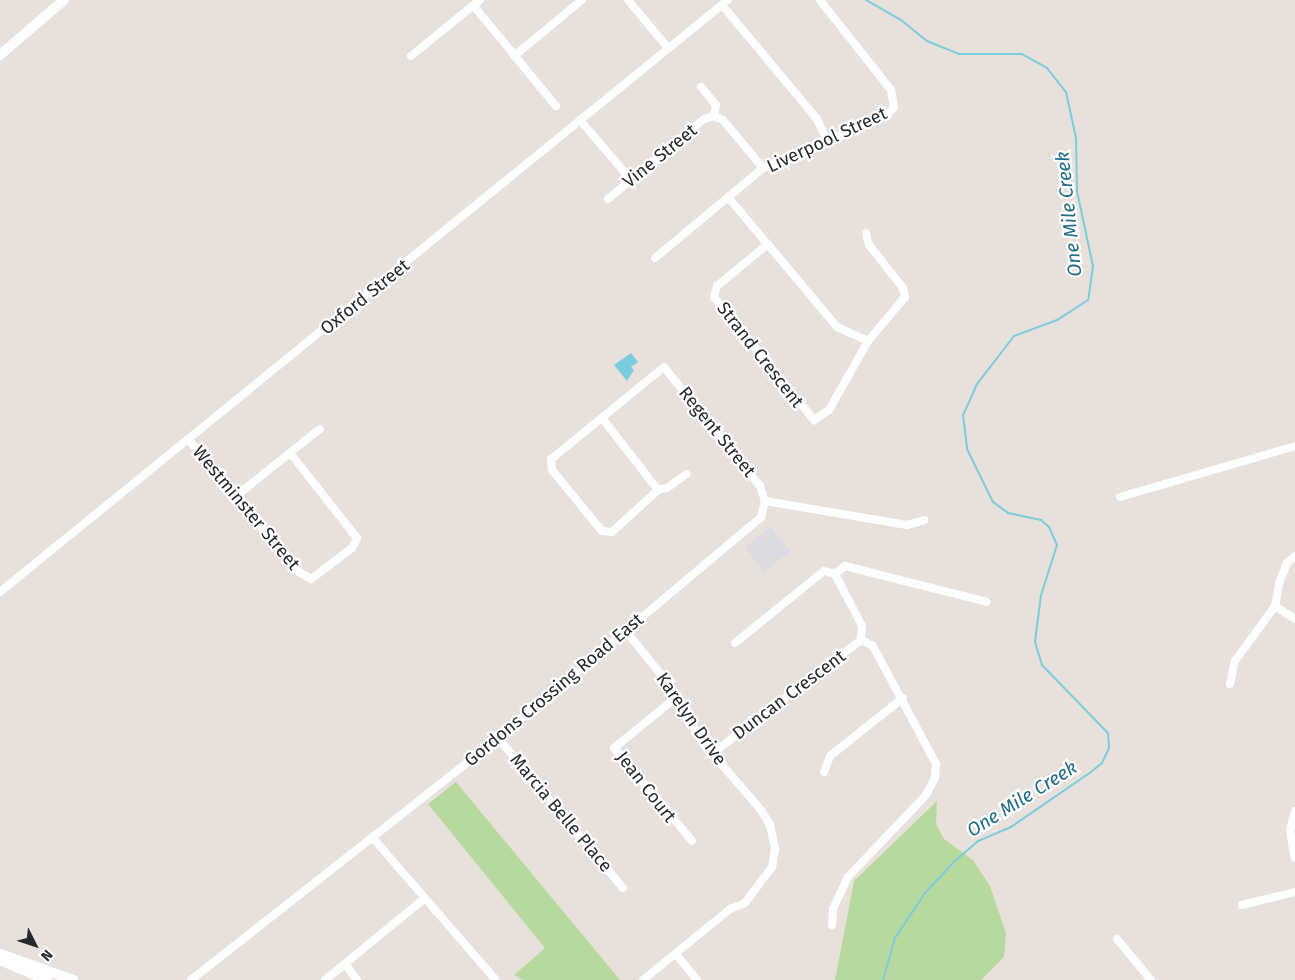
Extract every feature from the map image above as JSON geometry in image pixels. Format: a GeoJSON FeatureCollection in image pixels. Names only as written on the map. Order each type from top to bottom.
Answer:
{"type":"FeatureCollection","features":[{"type":"Feature","properties":{"kind":"main road"},"geometry":{"type":"LineString","coordinates":[[0,55],[61,1]]}},
{"type":"Feature","properties":{"kind":"main road"},"geometry":{"type":"LineString","coordinates":[[0,954],[74,980]]}},
{"type":"Feature","properties":{"kind":"main road"},"geometry":{"type":"LineString","coordinates":[[0,960],[47,980]]}},
{"type":"Feature","properties":{"kind":"street"},"geometry":{"type":"LineString","coordinates":[[514,56],[582,0]]}},
{"type":"Feature","properties":{"kind":"street"},"geometry":{"type":"LineString","coordinates":[[628,0],[668,48]]}},
{"type":"Feature","properties":{"kind":"street","name":"Liverpool Street"},"geometry":{"type":"LineString","coordinates":[[655,258],[763,168],[884,117],[896,103],[891,90],[820,0]]}},
{"type":"Feature","properties":{"kind":"street"},"geometry":{"type":"LineString","coordinates":[[725,2],[817,119],[828,140]]}},
{"type":"Feature","properties":{"kind":"street","name":"Oxford Street"},"geometry":{"type":"LineString","coordinates":[[0,592],[725,2]]}},
{"type":"Feature","properties":{"kind":"street"},"geometry":{"type":"LineString","coordinates":[[411,56],[476,3],[514,56],[556,106]]}},
{"type":"Feature","properties":{"kind":"street","name":"Vine Street"},"geometry":{"type":"LineString","coordinates":[[701,87],[716,106],[714,116]]}},
{"type":"Feature","properties":{"kind":"street","name":"Vine Street"},"geometry":{"type":"LineString","coordinates":[[608,199],[704,119],[714,116],[723,120],[763,168]]}},
{"type":"Feature","properties":{"kind":"street"},"geometry":{"type":"LineString","coordinates":[[580,120],[631,180]]}},
{"type":"Feature","properties":{"kind":"street"},"geometry":{"type":"LineString","coordinates":[[728,197],[837,327],[868,341],[905,297],[903,288],[870,245],[866,233]]}},
{"type":"Feature","properties":{"kind":"street","name":"Strand Crescent"},"geometry":{"type":"LineString","coordinates":[[768,244],[717,286],[714,297],[808,417],[814,420],[829,410],[868,341]]}},
{"type":"Feature","properties":{"kind":"street","name":"Regent Street"},"geometry":{"type":"LineString","coordinates":[[602,418],[664,367],[758,482],[765,500]]}},
{"type":"Feature","properties":{"kind":"street"},"geometry":{"type":"LineString","coordinates":[[658,490],[602,418],[553,457],[550,464],[599,529],[612,532],[658,490],[667,488],[686,474]]}},
{"type":"Feature","properties":{"kind":"street"},"geometry":{"type":"LineString","coordinates":[[236,496],[320,429]]}},
{"type":"Feature","properties":{"kind":"street","name":"Westminster Street"},"geometry":{"type":"LineString","coordinates":[[188,439],[299,572],[306,578],[316,577],[352,548],[356,538],[290,453]]}},
{"type":"Feature","properties":{"kind":"street"},"geometry":{"type":"LineString","coordinates":[[1120,497],[1295,446]]}},
{"type":"Feature","properties":{"kind":"street"},"geometry":{"type":"LineString","coordinates":[[765,500],[906,525],[924,520]]}},
{"type":"Feature","properties":{"kind":"street","name":"Gordons Crossing Road East"},"geometry":{"type":"LineString","coordinates":[[191,980],[205,972],[498,738],[754,525],[762,514],[765,500]]}},
{"type":"Feature","properties":{"kind":"street"},"geometry":{"type":"LineString","coordinates":[[1230,684],[1235,661],[1274,606],[1278,584],[1287,563],[1295,556]]}},
{"type":"Feature","properties":{"kind":"street"},"geometry":{"type":"LineString","coordinates":[[835,574],[845,566],[987,602]]}},
{"type":"Feature","properties":{"kind":"street"},"geometry":{"type":"LineString","coordinates":[[735,643],[824,571],[835,574],[862,626],[861,640],[873,646],[932,750],[935,777],[926,795],[848,876],[833,909],[832,925]]}},
{"type":"Feature","properties":{"kind":"street"},"geometry":{"type":"LineString","coordinates":[[1274,606],[1295,619]]}},
{"type":"Feature","properties":{"kind":"street","name":"Karelyn Drive"},"geometry":{"type":"LineString","coordinates":[[626,631],[678,696],[700,739],[717,750],[723,766],[770,825],[775,849],[772,868],[745,904],[730,909],[643,980]]}},
{"type":"Feature","properties":{"kind":"street","name":"Duncan Crescent"},"geometry":{"type":"LineString","coordinates":[[717,750],[861,640]]}},
{"type":"Feature","properties":{"kind":"street","name":"Jean Court"},"geometry":{"type":"LineString","coordinates":[[678,696],[614,748],[692,841]]}},
{"type":"Feature","properties":{"kind":"street"},"geometry":{"type":"LineString","coordinates":[[824,772],[830,756],[903,698]]}},
{"type":"Feature","properties":{"kind":"street","name":"Marcia Belle Place"},"geometry":{"type":"LineString","coordinates":[[498,738],[623,888]]}},
{"type":"Feature","properties":{"kind":"street"},"geometry":{"type":"LineString","coordinates":[[1295,812],[1290,830],[1295,858]]}},
{"type":"Feature","properties":{"kind":"street"},"geometry":{"type":"LineString","coordinates":[[372,837],[496,980]]}},
{"type":"Feature","properties":{"kind":"street"},"geometry":{"type":"LineString","coordinates":[[1242,905],[1295,892]]}},
{"type":"Feature","properties":{"kind":"street"},"geometry":{"type":"LineString","coordinates":[[325,980],[424,899]]}},
{"type":"Feature","properties":{"kind":"street"},"geometry":{"type":"LineString","coordinates":[[1117,939],[1151,980]]}},
{"type":"Feature","properties":{"kind":"street"},"geometry":{"type":"LineString","coordinates":[[676,954],[697,980]]}},
{"type":"Feature","properties":{"kind":"street"},"geometry":{"type":"LineString","coordinates":[[345,964],[356,980]]}},
{"type":"Feature","properties":{"kind":"street","name":"Gordons Crossing Road East"},"geometry":{"type":"LineString","coordinates":[[198,980],[205,972]]}},
{"type":"Feature","properties":{"kind":"shaded area"},"geometry":{"type":"Polygon","coordinates":[[[771,527],[790,551],[764,572],[745,547],[771,527]]]}},
{"type":"Feature","properties":{"kind":"green space"},"geometry":{"type":"Polygon","coordinates":[[[456,782],[620,980],[524,980],[514,975],[545,948],[428,804],[456,782]]]}},
{"type":"Feature","properties":{"kind":"green space"},"geometry":{"type":"Polygon","coordinates":[[[937,801],[936,824],[944,839],[973,860],[990,886],[1006,933],[1004,957],[981,980],[835,980],[854,881],[937,801]]]}},
{"type":"Feature","properties":{"kind":"water"},"geometry":{"type":"Polygon","coordinates":[[[631,353],[638,362],[631,367],[634,370],[627,381],[614,365],[631,353]]]}},
{"type":"Feature","properties":{"kind":"waterway","name":"One Mile Creek"},"geometry":{"type":"LineString","coordinates":[[866,0],[901,20],[927,41],[960,54],[1022,54],[1047,68],[1066,92],[1076,138],[1077,191],[1093,266],[1088,300],[1057,320],[1014,336],[977,384],[963,415],[967,449],[993,502],[1008,513],[1041,520],[1049,527],[1057,545],[1041,595],[1035,642],[1042,665],[1108,733],[1109,748],[1102,763],[1091,772],[1011,827],[978,841],[954,862],[925,893],[895,938],[883,980]]}}]}
